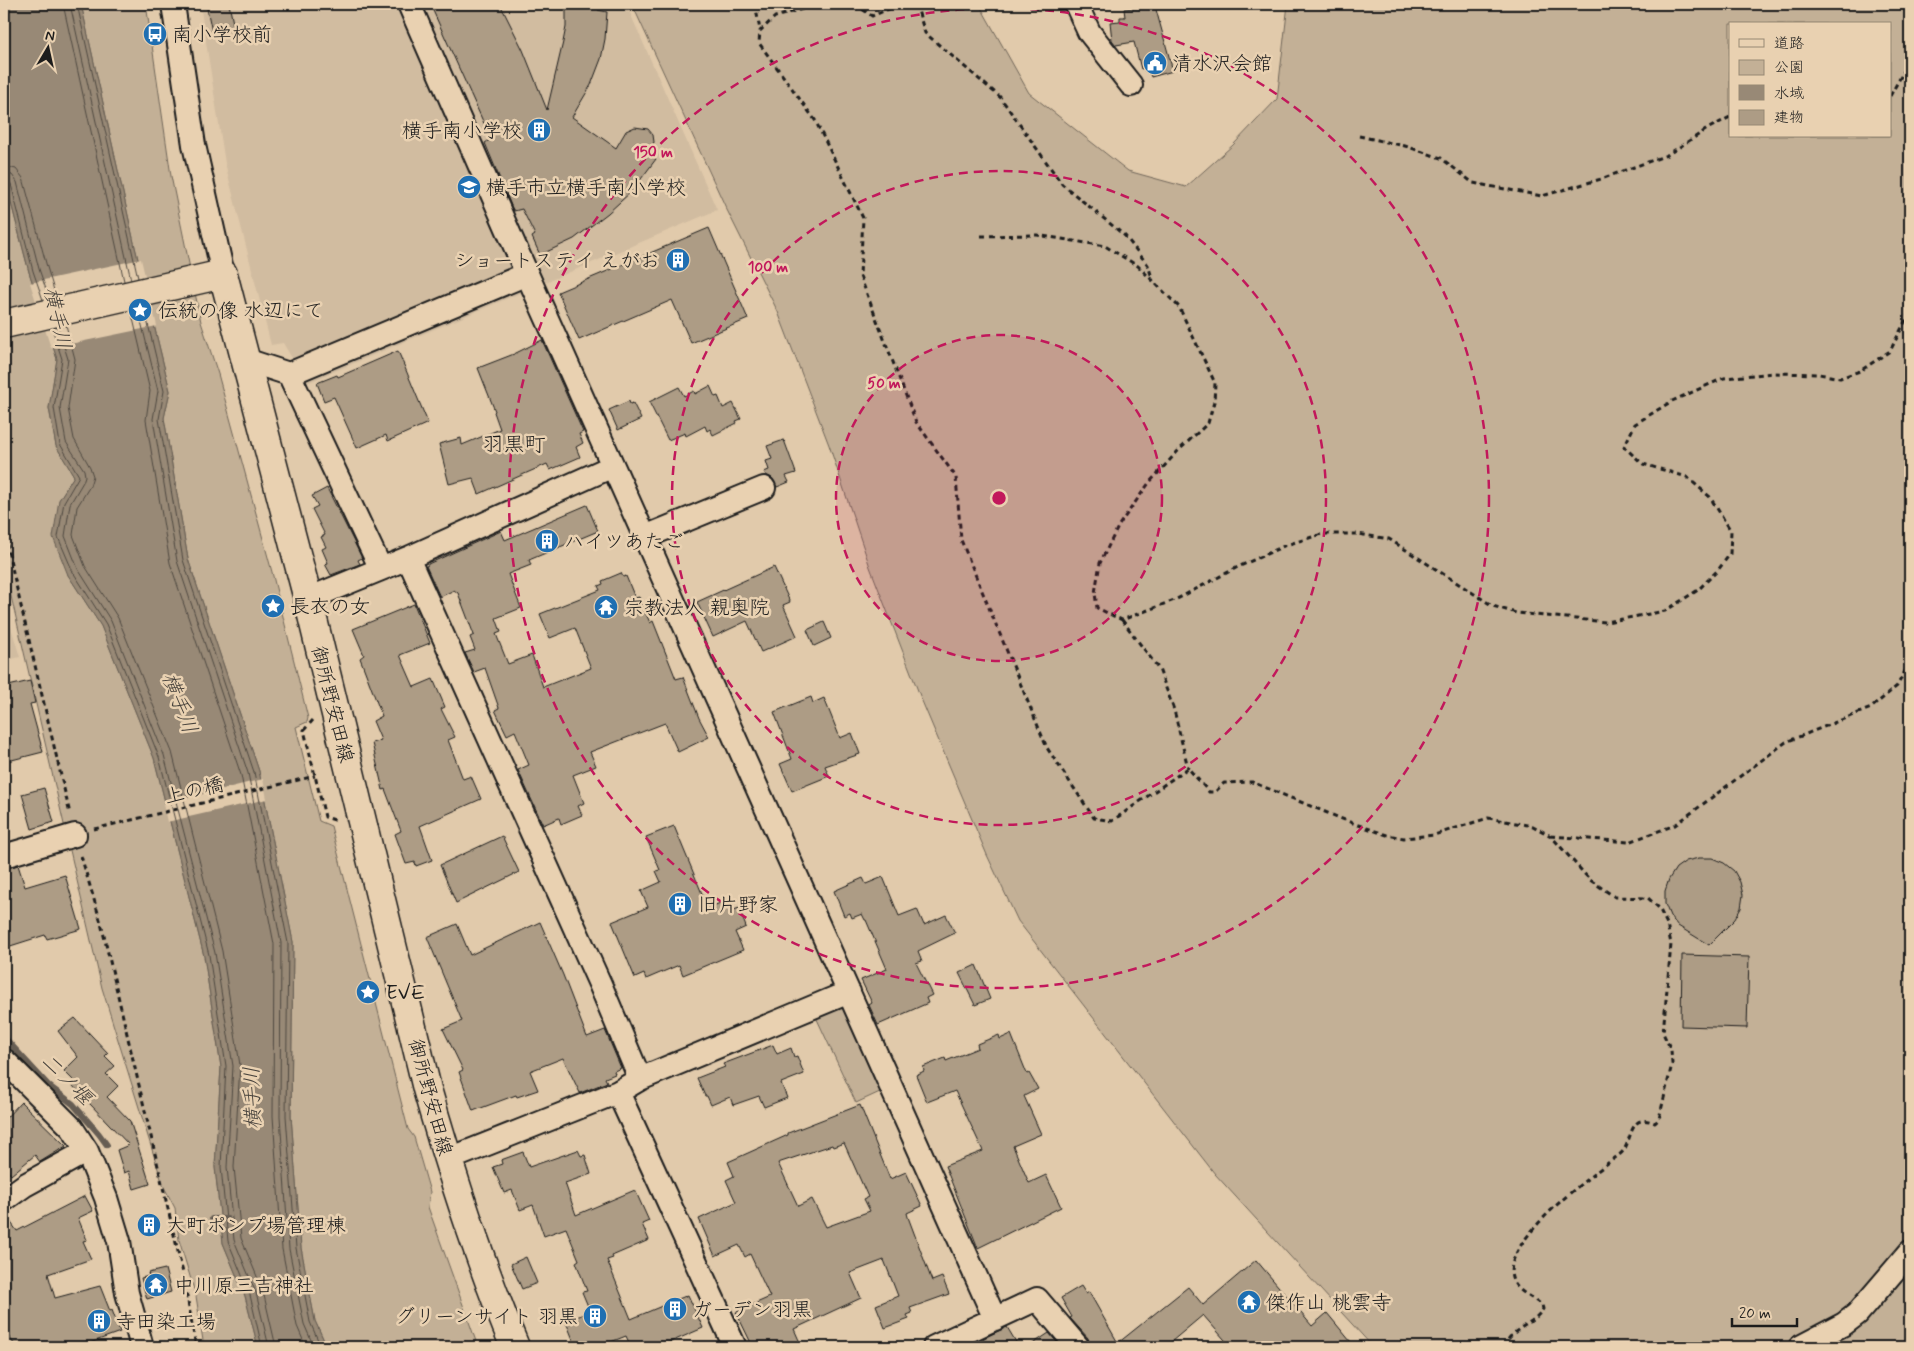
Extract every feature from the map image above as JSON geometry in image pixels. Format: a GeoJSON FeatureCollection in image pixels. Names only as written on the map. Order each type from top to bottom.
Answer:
{"type":"FeatureCollection","features":[{"type":"Feature","properties":{"kind":"main road"},"geometry":{"type":"LineString","coordinates":[[4,324],[223,274]]}},
{"type":"Feature","properties":{"kind":"main road","name":"御所野安田線"},"geometry":{"type":"LineString","coordinates":[[223,274],[308,599],[427,1089],[447,1160],[497,1305],[515,1347]]}},
{"type":"Feature","properties":{"kind":"street"},"geometry":{"type":"LineString","coordinates":[[174,4],[194,144],[223,274]]}},
{"type":"Feature","properties":{"kind":"street"},"geometry":{"type":"LineString","coordinates":[[409,4],[531,284],[995,1318]]}},
{"type":"Feature","properties":{"kind":"street"},"geometry":{"type":"LineString","coordinates":[[1076,4],[1089,32],[1131,84]]}},
{"type":"Feature","properties":{"kind":"street"},"geometry":{"type":"LineString","coordinates":[[246,360],[289,374],[531,284]]}},
{"type":"Feature","properties":{"kind":"street"},"geometry":{"type":"LineString","coordinates":[[289,374],[381,569]]}},
{"type":"Feature","properties":{"kind":"street"},"geometry":{"type":"LineString","coordinates":[[308,599],[408,558],[613,466]]}},
{"type":"Feature","properties":{"kind":"street"},"geometry":{"type":"LineString","coordinates":[[645,537],[764,488]]}},
{"type":"Feature","properties":{"kind":"street"},"geometry":{"type":"LineString","coordinates":[[408,558],[600,984],[640,1079]]}},
{"type":"Feature","properties":{"kind":"street"},"geometry":{"type":"LineString","coordinates":[[4,856],[82,832]]}},
{"type":"Feature","properties":{"kind":"street"},"geometry":{"type":"LineString","coordinates":[[447,1160],[618,1092],[640,1079],[849,992]]}},
{"type":"Feature","properties":{"kind":"street"},"geometry":{"type":"LineString","coordinates":[[4,1060],[72,1128],[87,1151],[106,1198],[119,1241],[127,1293],[142,1347]]}},
{"type":"Feature","properties":{"kind":"street"},"geometry":{"type":"LineString","coordinates":[[618,1092],[735,1347]]}},
{"type":"Feature","properties":{"kind":"street"},"geometry":{"type":"LineString","coordinates":[[4,1200],[24,1185],[87,1151]]}},
{"type":"Feature","properties":{"kind":"street"},"geometry":{"type":"LineString","coordinates":[[1800,1347],[1844,1324],[1857,1314],[1910,1252]]}},
{"type":"Feature","properties":{"kind":"street"},"geometry":{"type":"LineString","coordinates":[[940,1346],[1037,1299],[1078,1347]]}},
{"type":"Feature","properties":{"kind":"path"},"geometry":{"type":"LineString","coordinates":[[754,4],[760,30],[759,43],[815,120],[863,218],[860,276],[916,422],[956,476],[961,540],[1047,748],[1094,818],[1112,821],[1188,768]]}},
{"type":"Feature","properties":{"kind":"path"},"geometry":{"type":"LineString","coordinates":[[760,30],[775,17],[820,4]]}},
{"type":"Feature","properties":{"kind":"path"},"geometry":{"type":"LineString","coordinates":[[855,4],[872,16],[900,4]]}},
{"type":"Feature","properties":{"kind":"path"},"geometry":{"type":"LineString","coordinates":[[916,4],[925,33],[1000,96],[1062,184],[1125,236],[1148,265],[1154,282]]}},
{"type":"Feature","properties":{"kind":"path"},"geometry":{"type":"LineString","coordinates":[[1892,92],[1910,60]]}},
{"type":"Feature","properties":{"kind":"path"},"geometry":{"type":"LineString","coordinates":[[1360,136],[1405,146],[1441,158],[1473,183],[1542,196],[1601,179],[1667,155],[1729,118]]}},
{"type":"Feature","properties":{"kind":"path"},"geometry":{"type":"LineString","coordinates":[[980,236],[1038,235],[1105,246],[1138,266],[1179,307],[1215,383],[1214,402],[1208,423],[1178,451],[1135,501],[1119,525],[1100,563],[1095,593],[1097,608],[1122,620],[1158,670],[1174,710],[1188,768],[1209,792],[1214,792],[1224,784],[1252,782],[1347,821],[1388,835],[1404,838],[1434,836],[1488,818],[1533,826],[1551,836],[1590,880],[1615,898],[1648,898],[1659,908],[1667,924],[1671,944],[1663,1033],[1671,1050],[1672,1064],[1659,1120],[1655,1123],[1648,1120],[1640,1120],[1633,1126],[1622,1153],[1541,1220],[1524,1239],[1512,1263],[1512,1276],[1515,1284],[1542,1305],[1543,1309],[1538,1317],[1508,1337],[1506,1347]]}},
{"type":"Feature","properties":{"kind":"path"},"geometry":{"type":"LineString","coordinates":[[1122,620],[1177,599],[1286,544],[1322,534],[1358,534],[1389,539],[1493,606],[1516,613],[1606,622],[1665,611],[1698,590],[1718,570],[1730,554],[1731,531],[1710,497],[1687,477],[1643,464],[1624,447],[1635,424],[1672,401],[1724,378],[1774,373],[1819,374],[1840,378],[1860,371],[1890,351],[1910,312]]}},
{"type":"Feature","properties":{"kind":"path"},"geometry":{"type":"LineString","coordinates":[[4,534],[82,832],[103,932],[183,1273],[196,1347]]}},
{"type":"Feature","properties":{"kind":"path"},"geometry":{"type":"LineString","coordinates":[[1551,836],[1629,842],[1675,825],[1786,742],[1871,708],[1897,686],[1910,662]]}},
{"type":"Feature","properties":{"kind":"path"},"geometry":{"type":"LineString","coordinates":[[313,720],[304,730],[325,817],[338,821]]}},
{"type":"Feature","properties":{"kind":"path","name":"上の橋"},"geometry":{"type":"LineString","coordinates":[[82,832],[315,776]]}},
{"type":"Feature","properties":{"kind":"shaded area","name":"横手市立横手南小学校"},"geometry":{"type":"Polygon","coordinates":[[[200,4],[626,4],[717,210],[307,383],[283,343],[271,345],[225,163],[200,4]]]}},
{"type":"Feature","properties":{"kind":"shaded area"},"geometry":{"type":"Polygon","coordinates":[[[4,604],[20,657],[4,661],[4,604]]]}},
{"type":"Feature","properties":{"kind":"green space"},"geometry":{"type":"Polygon","coordinates":[[[81,4],[146,4],[171,176],[201,322],[218,374],[272,572],[308,718],[307,722],[296,727],[319,821],[331,826],[408,1129],[414,1137],[430,1192],[428,1207],[478,1347],[327,1347],[315,1321],[301,1248],[291,1116],[293,942],[259,771],[188,559],[164,418],[170,391],[135,247],[81,4]]]}},
{"type":"Feature","properties":{"kind":"green space"},"geometry":{"type":"Polygon","coordinates":[[[632,4],[979,4],[1029,93],[1128,171],[1186,187],[1233,145],[1277,99],[1288,4],[1910,4],[1910,1347],[1373,1347],[1215,1174],[1018,921],[987,855],[922,701],[870,567],[829,445],[778,312],[726,208],[632,4]]]}},
{"type":"Feature","properties":{"kind":"green space"},"geometry":{"type":"Polygon","coordinates":[[[4,176],[29,272],[57,359],[49,408],[56,446],[74,476],[59,500],[68,575],[101,626],[154,758],[204,956],[221,1067],[215,1167],[223,1243],[245,1296],[258,1347],[204,1347],[196,1296],[179,1240],[175,1208],[163,1185],[102,988],[4,566],[4,176]]]}},
{"type":"Feature","properties":{"kind":"green space"},"geometry":{"type":"Polygon","coordinates":[[[842,1005],[882,1091],[856,1103],[816,1017],[842,1005]]]}},
{"type":"Feature","properties":{"kind":"water","name":"横手川"},"geometry":{"type":"Polygon","coordinates":[[[4,4],[81,4],[135,247],[170,391],[164,418],[188,559],[259,771],[293,942],[291,1116],[301,1248],[315,1321],[327,1347],[258,1347],[245,1296],[223,1243],[215,1167],[221,1067],[204,956],[154,758],[101,626],[68,575],[53,537],[59,500],[74,476],[56,446],[49,408],[57,359],[29,272],[4,176],[4,4]]]}},
{"type":"Feature","properties":{"kind":"pier"},"geometry":{"type":"Polygon","coordinates":[[[141,259],[157,326],[51,348],[30,283],[141,259]]]}},
{"type":"Feature","properties":{"kind":"pier"},"geometry":{"type":"Polygon","coordinates":[[[263,779],[267,799],[167,822],[163,804],[263,779]]]}},
{"type":"Feature","properties":{"kind":"building"},"geometry":{"type":"Polygon","coordinates":[[[206,4],[229,4],[234,28],[212,32],[206,4]]]}},
{"type":"Feature","properties":{"kind":"building","name":"横手南小学校"},"geometry":{"type":"Polygon","coordinates":[[[430,4],[500,4],[523,50],[547,110],[566,27],[566,4],[599,4],[598,10],[607,12],[601,59],[591,85],[572,117],[616,148],[626,131],[635,127],[648,129],[653,135],[654,142],[649,155],[656,159],[632,191],[608,213],[574,239],[540,255],[532,237],[535,235],[522,209],[514,211],[512,208],[485,143],[491,139],[430,4]]]}},
{"type":"Feature","properties":{"kind":"building"},"geometry":{"type":"Polygon","coordinates":[[[1155,6],[1173,71],[1151,77],[1149,70],[1141,69],[1134,42],[1116,45],[1112,40],[1110,22],[1120,21],[1120,17],[1125,17],[1124,9],[1155,6]]]}},
{"type":"Feature","properties":{"kind":"building","name":"ショートステイ えがお"},"geometry":{"type":"Polygon","coordinates":[[[709,228],[748,319],[691,343],[672,300],[579,340],[558,292],[709,228]]]}},
{"type":"Feature","properties":{"kind":"building"},"geometry":{"type":"Polygon","coordinates":[[[542,340],[583,432],[579,434],[583,443],[576,447],[580,457],[550,470],[547,464],[479,494],[473,478],[449,484],[439,444],[461,438],[462,445],[500,429],[478,368],[514,354],[542,340]]]}},
{"type":"Feature","properties":{"kind":"building"},"geometry":{"type":"Polygon","coordinates":[[[398,351],[428,423],[388,441],[386,435],[357,448],[334,397],[324,401],[317,383],[337,375],[338,377],[398,351]]]}},
{"type":"Feature","properties":{"kind":"building"},"geometry":{"type":"Polygon","coordinates":[[[710,386],[715,397],[718,396],[723,408],[733,403],[741,419],[713,435],[710,429],[707,431],[705,426],[686,436],[685,433],[668,440],[649,402],[679,387],[684,396],[694,391],[695,394],[710,386]]]}},
{"type":"Feature","properties":{"kind":"building"},"geometry":{"type":"Polygon","coordinates":[[[629,401],[630,404],[633,403],[641,419],[618,430],[609,410],[629,401]]]}},
{"type":"Feature","properties":{"kind":"building"},"geometry":{"type":"Polygon","coordinates":[[[784,440],[796,473],[786,476],[789,482],[777,487],[772,478],[764,472],[769,470],[766,461],[772,459],[767,446],[784,440]]]}},
{"type":"Feature","properties":{"kind":"building"},"geometry":{"type":"Polygon","coordinates":[[[327,488],[362,558],[358,560],[360,564],[331,575],[325,564],[328,563],[322,549],[326,547],[321,537],[325,535],[312,509],[318,506],[312,496],[327,488]]]}},
{"type":"Feature","properties":{"kind":"building"},"geometry":{"type":"Polygon","coordinates":[[[587,505],[598,531],[529,560],[531,565],[508,574],[521,608],[496,618],[501,632],[496,634],[508,664],[532,655],[543,687],[591,668],[575,628],[550,638],[540,614],[600,590],[598,586],[603,584],[602,581],[621,573],[623,577],[626,576],[635,598],[639,597],[650,623],[653,621],[676,679],[683,677],[699,718],[709,737],[678,752],[665,723],[590,752],[596,766],[573,775],[584,803],[578,806],[582,815],[561,824],[559,818],[543,825],[518,770],[529,765],[515,731],[507,735],[495,710],[499,708],[485,668],[474,672],[465,653],[475,650],[470,637],[474,635],[458,593],[454,590],[440,597],[426,566],[501,531],[505,540],[587,505]]]}},
{"type":"Feature","properties":{"kind":"building"},"geometry":{"type":"Polygon","coordinates":[[[774,567],[790,602],[783,605],[797,636],[761,652],[747,621],[713,637],[697,602],[774,567]]]}},
{"type":"Feature","properties":{"kind":"building"},"geometry":{"type":"Polygon","coordinates":[[[414,604],[430,643],[400,655],[414,687],[433,679],[445,707],[441,709],[455,737],[448,740],[463,779],[471,776],[481,799],[420,826],[432,860],[416,866],[415,862],[406,864],[395,834],[401,831],[385,789],[383,790],[372,743],[381,740],[373,721],[382,716],[360,658],[364,655],[353,629],[414,604]]]}},
{"type":"Feature","properties":{"kind":"building"},"geometry":{"type":"Polygon","coordinates":[[[824,622],[831,638],[814,646],[807,630],[824,622]]]}},
{"type":"Feature","properties":{"kind":"building"},"geometry":{"type":"Polygon","coordinates":[[[30,681],[35,703],[30,704],[43,752],[4,762],[4,687],[30,681]]]}},
{"type":"Feature","properties":{"kind":"building"},"geometry":{"type":"Polygon","coordinates":[[[811,697],[813,703],[824,698],[840,738],[852,733],[860,754],[825,766],[829,776],[792,791],[780,764],[792,759],[774,712],[811,697]]]}},
{"type":"Feature","properties":{"kind":"building"},"geometry":{"type":"Polygon","coordinates":[[[44,788],[54,822],[32,829],[22,794],[44,788]]]}},
{"type":"Feature","properties":{"kind":"building","name":"旧片野家"},"geometry":{"type":"Polygon","coordinates":[[[674,826],[708,908],[730,899],[734,910],[739,908],[746,927],[735,932],[743,950],[683,975],[679,965],[646,979],[644,974],[635,978],[612,922],[648,907],[641,891],[661,882],[656,871],[660,870],[646,837],[674,826]]]}},
{"type":"Feature","properties":{"kind":"building"},"geometry":{"type":"Polygon","coordinates":[[[502,836],[519,872],[456,903],[440,865],[502,836]]]}},
{"type":"Feature","properties":{"kind":"building"},"geometry":{"type":"Polygon","coordinates":[[[1712,858],[1724,863],[1734,871],[1740,882],[1743,895],[1741,908],[1735,919],[1709,945],[1678,926],[1670,916],[1665,904],[1665,891],[1669,879],[1676,868],[1686,861],[1712,858]]]}},
{"type":"Feature","properties":{"kind":"building"},"geometry":{"type":"Polygon","coordinates":[[[18,865],[25,887],[65,875],[81,929],[47,939],[45,935],[4,948],[4,869],[18,865]]]}},
{"type":"Feature","properties":{"kind":"building"},"geometry":{"type":"Polygon","coordinates":[[[883,877],[899,916],[917,909],[924,925],[946,915],[955,933],[918,951],[922,961],[916,963],[932,995],[926,998],[928,1003],[878,1025],[869,1005],[872,1003],[861,980],[887,969],[862,914],[852,918],[850,913],[844,916],[834,891],[863,878],[866,884],[883,877]]]}},
{"type":"Feature","properties":{"kind":"building"},"geometry":{"type":"Polygon","coordinates":[[[540,922],[587,1037],[605,1030],[621,1068],[614,1071],[615,1074],[605,1078],[607,1082],[580,1093],[563,1058],[530,1071],[538,1090],[517,1097],[516,1095],[473,1111],[459,1072],[463,1070],[443,1029],[462,1021],[427,937],[457,924],[470,955],[540,922]]]}},
{"type":"Feature","properties":{"kind":"building"},"geometry":{"type":"Polygon","coordinates":[[[1682,955],[1749,957],[1747,1028],[1681,1026],[1682,955]]]}},
{"type":"Feature","properties":{"kind":"building"},"geometry":{"type":"Polygon","coordinates":[[[976,965],[990,999],[975,1005],[959,973],[976,965]]]}},
{"type":"Feature","properties":{"kind":"building"},"geometry":{"type":"Polygon","coordinates":[[[75,1018],[108,1053],[105,1056],[115,1066],[106,1074],[118,1086],[107,1097],[130,1121],[150,1184],[134,1189],[129,1171],[124,1173],[117,1150],[129,1145],[71,1084],[74,1081],[64,1071],[78,1057],[58,1031],[75,1018]]]}},
{"type":"Feature","properties":{"kind":"building"},"geometry":{"type":"Polygon","coordinates":[[[1011,1034],[1027,1074],[1029,1073],[1038,1089],[1024,1096],[1041,1134],[1013,1146],[1029,1183],[1046,1175],[1061,1207],[978,1248],[945,1166],[983,1151],[955,1091],[927,1102],[916,1075],[924,1071],[923,1067],[945,1058],[946,1061],[978,1048],[977,1044],[999,1035],[1000,1039],[1011,1034]]]}},
{"type":"Feature","properties":{"kind":"building"},"geometry":{"type":"Polygon","coordinates":[[[773,1045],[777,1054],[791,1048],[794,1057],[797,1056],[804,1074],[781,1083],[787,1098],[764,1107],[759,1096],[733,1105],[730,1097],[711,1105],[697,1078],[725,1067],[723,1064],[773,1045]]]}},
{"type":"Feature","properties":{"kind":"building"},"geometry":{"type":"Polygon","coordinates":[[[21,1102],[66,1146],[40,1162],[35,1155],[11,1175],[4,1166],[4,1120],[21,1102]]]}},
{"type":"Feature","properties":{"kind":"building"},"geometry":{"type":"Polygon","coordinates":[[[860,1105],[890,1179],[906,1172],[922,1206],[907,1213],[908,1217],[932,1281],[942,1277],[949,1294],[910,1308],[912,1313],[907,1315],[909,1319],[885,1328],[876,1305],[898,1296],[884,1260],[850,1273],[861,1298],[794,1329],[802,1347],[753,1347],[736,1312],[770,1297],[750,1254],[745,1257],[739,1245],[715,1256],[699,1219],[736,1202],[726,1180],[734,1176],[728,1162],[788,1135],[788,1133],[860,1105]],[[844,1143],[833,1147],[832,1145],[778,1163],[798,1206],[812,1199],[826,1227],[870,1211],[864,1199],[868,1197],[844,1143]]]}},
{"type":"Feature","properties":{"kind":"building"},"geometry":{"type":"Polygon","coordinates":[[[578,1150],[581,1156],[585,1155],[591,1174],[565,1183],[576,1215],[635,1190],[649,1221],[642,1224],[649,1240],[607,1260],[631,1319],[688,1295],[703,1328],[659,1347],[631,1347],[626,1336],[598,1347],[576,1347],[566,1322],[590,1311],[582,1292],[587,1291],[576,1262],[579,1260],[566,1228],[544,1236],[533,1205],[520,1210],[512,1190],[504,1193],[493,1167],[502,1164],[501,1160],[523,1152],[529,1167],[578,1150]]]}},
{"type":"Feature","properties":{"kind":"building"},"geometry":{"type":"Polygon","coordinates":[[[85,1196],[93,1211],[78,1218],[87,1240],[83,1241],[91,1259],[48,1274],[55,1298],[100,1286],[120,1332],[79,1347],[16,1347],[4,1329],[4,1213],[17,1231],[85,1196]]]}},
{"type":"Feature","properties":{"kind":"building"},"geometry":{"type":"Polygon","coordinates":[[[526,1257],[537,1283],[522,1289],[511,1264],[526,1257]]]}},
{"type":"Feature","properties":{"kind":"building","name":"傑作山 桃雲寺"},"geometry":{"type":"Polygon","coordinates":[[[1256,1260],[1312,1326],[1327,1313],[1355,1347],[1231,1347],[1203,1315],[1165,1347],[1091,1347],[1088,1338],[1070,1318],[1072,1317],[1061,1298],[1081,1286],[1086,1294],[1089,1292],[1118,1343],[1188,1287],[1203,1305],[1256,1260]]]}},
{"type":"Feature","properties":{"kind":"building","name":"中川原三吉神社"},"geometry":{"type":"Polygon","coordinates":[[[165,1269],[171,1292],[147,1299],[141,1278],[149,1276],[148,1273],[165,1269]]]}},
{"type":"Feature","properties":{"kind":"building"},"geometry":{"type":"Polygon","coordinates":[[[1007,1327],[1019,1347],[969,1347],[986,1337],[1007,1327]]]}},
{"type":"Feature","properties":{"kind":"building"},"geometry":{"type":"Polygon","coordinates":[[[1049,1333],[1061,1347],[1028,1347],[1049,1333]]]}},
{"type":"Feature","properties":{"kind":"waterway","name":"二ノ堰"},"geometry":{"type":"LineString","coordinates":[[4,1037],[49,1086],[73,1104],[107,1145]]}},
{"type":"Feature","properties":{"kind":"waterway","name":"二ノ堰"},"geometry":{"type":"LineString","coordinates":[[212,1219],[227,1219]]}},
{"type":"Feature","properties":{"kind":"place","name":"南小学校前"},"geometry":{"type":"Point","coordinates":[155,34]}},
{"type":"Feature","properties":{"kind":"place","name":"清水沢会館"},"geometry":{"type":"Point","coordinates":[1155,63]}},
{"type":"Feature","properties":{"kind":"place","name":"横手南小学校"},"geometry":{"type":"Point","coordinates":[539,130]}},
{"type":"Feature","properties":{"kind":"place","name":"横手市立横手南小学校"},"geometry":{"type":"Point","coordinates":[469,187]}},
{"type":"Feature","properties":{"kind":"place","name":"ショートステイ えがお"},"geometry":{"type":"Point","coordinates":[678,260]}},
{"type":"Feature","properties":{"kind":"place","name":"伝統の像 水辺にて"},"geometry":{"type":"Point","coordinates":[140,310]}},
{"type":"Feature","properties":{"kind":"place","name":"ハイツあたご"},"geometry":{"type":"Point","coordinates":[547,541]}},
{"type":"Feature","properties":{"kind":"place","name":"長衣の女"},"geometry":{"type":"Point","coordinates":[273,606]}},
{"type":"Feature","properties":{"kind":"place","name":"宗教法人 親奥院"},"geometry":{"type":"Point","coordinates":[606,607]}},
{"type":"Feature","properties":{"kind":"place","name":"旧片野家"},"geometry":{"type":"Point","coordinates":[680,904]}},
{"type":"Feature","properties":{"kind":"place","name":"EVE"},"geometry":{"type":"Point","coordinates":[368,992]}},
{"type":"Feature","properties":{"kind":"place","name":"大町ポンプ場管理棟"},"geometry":{"type":"Point","coordinates":[149,1225]}},
{"type":"Feature","properties":{"kind":"place","name":"中川原三吉神社"},"geometry":{"type":"Point","coordinates":[156,1285]}},
{"type":"Feature","properties":{"kind":"place","name":"傑作山 桃雲寺"},"geometry":{"type":"Point","coordinates":[1249,1302]}},
{"type":"Feature","properties":{"kind":"place","name":"ガーデン羽黒"},"geometry":{"type":"Point","coordinates":[675,1309]}},
{"type":"Feature","properties":{"kind":"place","name":"グリーンサイト 羽黒"},"geometry":{"type":"Point","coordinates":[595,1316]}},
{"type":"Feature","properties":{"kind":"place","name":"寺田染工場"},"geometry":{"type":"Point","coordinates":[99,1321]}},
{"type":"Feature","properties":{"kind":"district","name":"羽黒町"},"geometry":{"type":"Point","coordinates":[514,444]}}]}
